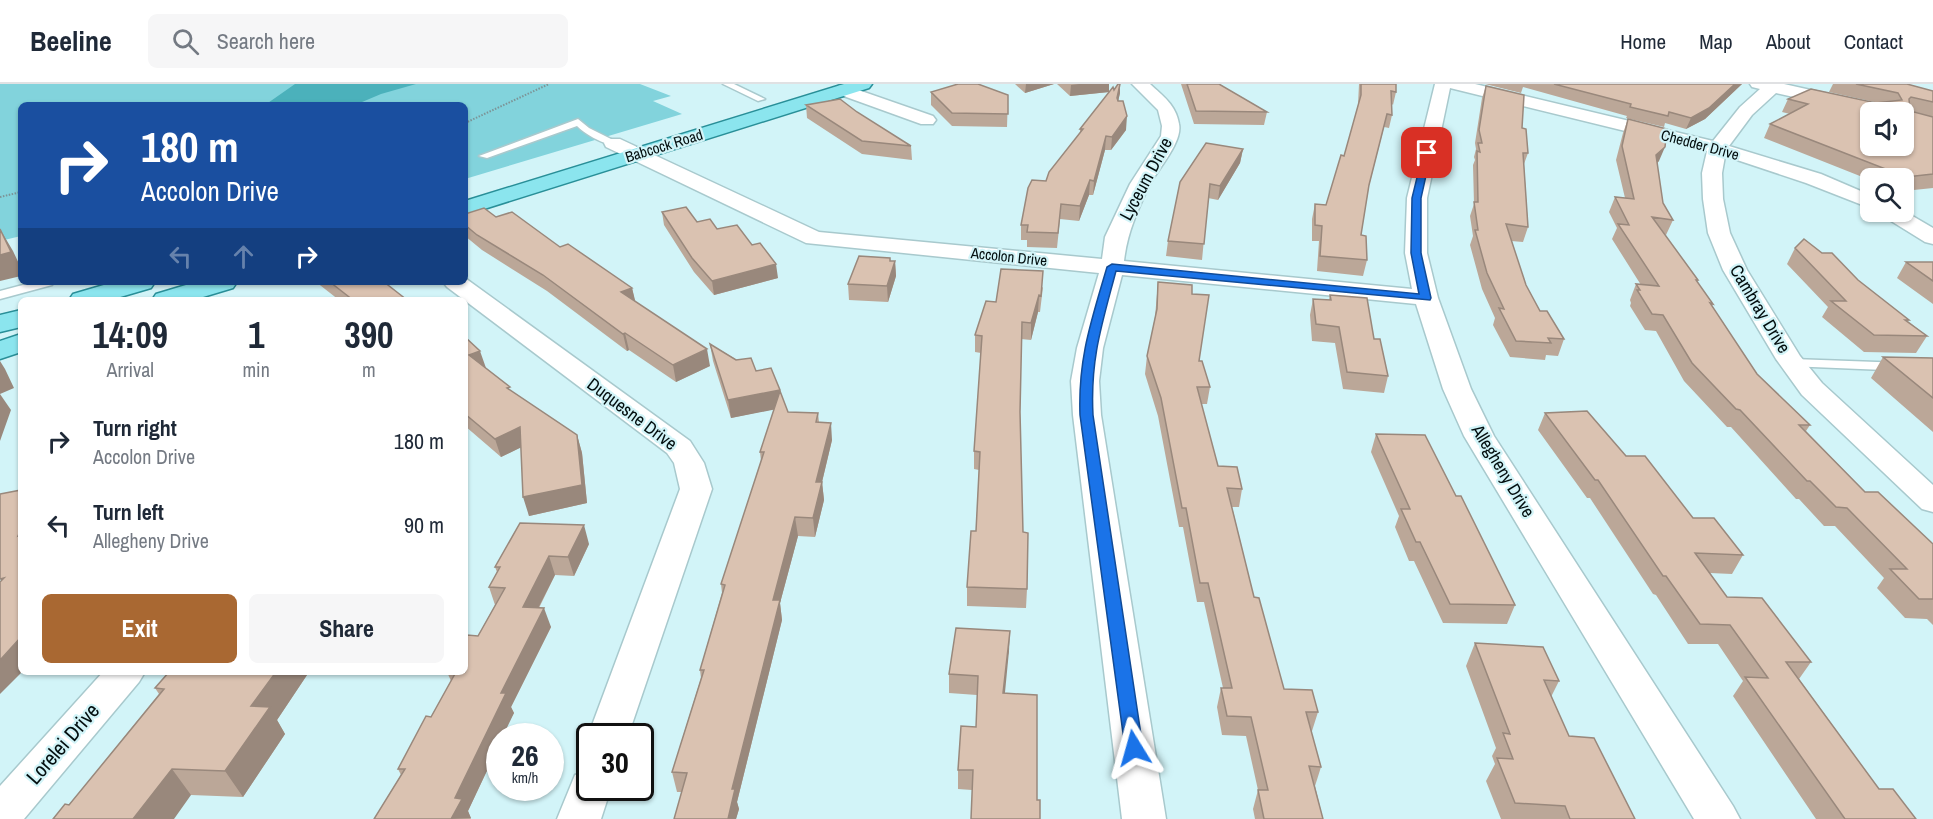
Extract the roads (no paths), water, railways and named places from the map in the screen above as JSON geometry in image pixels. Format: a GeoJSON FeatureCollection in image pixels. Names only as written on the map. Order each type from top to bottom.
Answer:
{"type":"FeatureCollection","features":[{"type":"Feature","properties":{"kind":"main road","name":"Babcock Road"},"geometry":{"type":"LineString","coordinates":[[533,166],[811,84]]}},
{"type":"Feature","properties":{"kind":"main road","name":"Babcock Road"},"geometry":{"type":"LineString","coordinates":[[468,207],[854,87]]}},
{"type":"Feature","properties":{"kind":"main road"},"geometry":{"type":"LineString","coordinates":[[175,297],[214,285]]}},
{"type":"Feature","properties":{"kind":"main road"},"geometry":{"type":"LineString","coordinates":[[94,297],[130,288]]}},
{"type":"Feature","properties":{"kind":"main road"},"geometry":{"type":"LineString","coordinates":[[0,324],[18,319]]}},
{"type":"Feature","properties":{"kind":"main road"},"geometry":{"type":"LineString","coordinates":[[0,350],[18,345]]}},
{"type":"Feature","properties":{"kind":"street","name":"Lyceum Drive"},"geometry":{"type":"LineString","coordinates":[[1140,84],[1166,108],[1170,117],[1170,136],[1128,208],[1116,237],[1112,267],[1090,348],[1085,381],[1087,415],[1144,819]]}},
{"type":"Feature","properties":{"kind":"street","name":"Allegheny Drive"},"geometry":{"type":"LineString","coordinates":[[1443,84],[1417,198],[1416,253],[1426,298],[1457,389],[1479,436],[1718,819]]}},
{"type":"Feature","properties":{"kind":"street","name":"Chedder Drive"},"geometry":{"type":"LineString","coordinates":[[1455,84],[1717,149],[1799,173],[1860,198]]}},
{"type":"Feature","properties":{"kind":"street","name":"Cambray Drive"},"geometry":{"type":"LineString","coordinates":[[1769,85],[1727,133],[1717,149],[1712,173],[1713,199],[1719,233],[1735,270],[1792,363],[1812,389],[1933,502]]}},
{"type":"Feature","properties":{"kind":"street"},"geometry":{"type":"LineString","coordinates":[[1769,85],[1860,106]]}},
{"type":"Feature","properties":{"kind":"street"},"geometry":{"type":"LineString","coordinates":[[854,87],[927,120]]}},
{"type":"Feature","properties":{"kind":"street","name":"Accolon Drive"},"geometry":{"type":"LineString","coordinates":[[614,143],[814,238],[1426,298]]}},
{"type":"Feature","properties":{"kind":"street"},"geometry":{"type":"LineString","coordinates":[[1907,222],[1933,237]]}},
{"type":"Feature","properties":{"kind":"street","name":"Duquesne Drive"},"geometry":{"type":"LineString","coordinates":[[459,285],[679,447],[689,463],[696,489],[613,723]]}},
{"type":"Feature","properties":{"kind":"street","name":"Lorelei Drive"},"geometry":{"type":"LineString","coordinates":[[0,816],[123,675]]}},
{"type":"Feature","properties":{"kind":"street"},"geometry":{"type":"LineString","coordinates":[[579,819],[585,801]]}},
{"type":"Feature","properties":{"kind":"lane"},"geometry":{"type":"LineString","coordinates":[[727,84],[761,99]]}},
{"type":"Feature","properties":{"kind":"lane"},"geometry":{"type":"LineString","coordinates":[[484,156],[578,122],[586,130],[614,143]]}},
{"type":"Feature","properties":{"kind":"lane"},"geometry":{"type":"LineString","coordinates":[[0,295],[37,285]]}},
{"type":"Feature","properties":{"kind":"lane"},"geometry":{"type":"LineString","coordinates":[[1792,363],[1933,368]]}}]}
